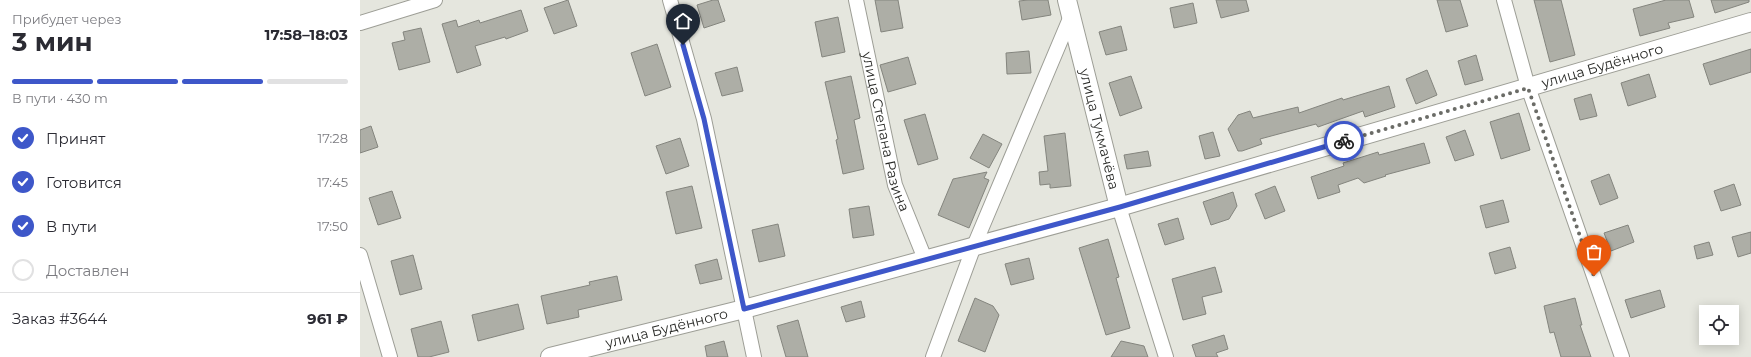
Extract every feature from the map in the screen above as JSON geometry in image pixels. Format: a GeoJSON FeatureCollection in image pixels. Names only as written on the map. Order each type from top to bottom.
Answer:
{"type":"FeatureCollection","features":[{"type":"Feature","properties":{"kind":"street"},"geometry":{"type":"LineString","coordinates":[[360,23],[435,0]]}},
{"type":"Feature","properties":{"kind":"street"},"geometry":{"type":"LineString","coordinates":[[670,0],[704,119],[754,357]]}},
{"type":"Feature","properties":{"kind":"street","name":"улица Степана Разина"},"geometry":{"type":"LineString","coordinates":[[856,0],[895,185],[925,260]]}},
{"type":"Feature","properties":{"kind":"street"},"geometry":{"type":"LineString","coordinates":[[1504,0],[1528,88],[1622,357]]}},
{"type":"Feature","properties":{"kind":"street","name":"улица Тукмачёва"},"geometry":{"type":"LineString","coordinates":[[1069,8],[1120,207],[1166,357]]}},
{"type":"Feature","properties":{"kind":"street","name":"улица Тукмачёва"},"geometry":{"type":"LineString","coordinates":[[974,246],[1069,8]]}},
{"type":"Feature","properties":{"kind":"street","name":"улица Будённого"},"geometry":{"type":"LineString","coordinates":[[550,357],[744,309],[1120,207],[1751,22]]}},
{"type":"Feature","properties":{"kind":"street"},"geometry":{"type":"LineString","coordinates":[[933,357],[974,246]]}},
{"type":"Feature","properties":{"kind":"street"},"geometry":{"type":"LineString","coordinates":[[360,255],[390,357]]}},
{"type":"Feature","properties":{"kind":"building"},"geometry":{"type":"Polygon","coordinates":[[[568,0],[577,26],[554,34],[544,8],[568,0]]]}},
{"type":"Feature","properties":{"kind":"building"},"geometry":{"type":"Polygon","coordinates":[[[718,0],[725,21],[704,28],[697,5],[718,0]]]}},
{"type":"Feature","properties":{"kind":"building"},"geometry":{"type":"Polygon","coordinates":[[[875,0],[898,0],[903,28],[881,32],[875,0]]]}},
{"type":"Feature","properties":{"kind":"building"},"geometry":{"type":"Polygon","coordinates":[[[1048,0],[1051,15],[1022,20],[1019,1],[1048,0]]]}},
{"type":"Feature","properties":{"kind":"building"},"geometry":{"type":"Polygon","coordinates":[[[1216,0],[1246,0],[1249,11],[1221,18],[1216,0]]]}},
{"type":"Feature","properties":{"kind":"building"},"geometry":{"type":"Polygon","coordinates":[[[1437,0],[1460,0],[1468,26],[1446,32],[1437,0]]]}},
{"type":"Feature","properties":{"kind":"building"},"geometry":{"type":"Polygon","coordinates":[[[1534,0],[1561,0],[1575,55],[1550,62],[1534,0]]]}},
{"type":"Feature","properties":{"kind":"building"},"geometry":{"type":"Polygon","coordinates":[[[1666,0],[1689,0],[1694,17],[1668,23],[1670,28],[1640,36],[1633,9],[1666,0]]]}},
{"type":"Feature","properties":{"kind":"building"},"geometry":{"type":"Polygon","coordinates":[[[1711,0],[1749,0],[1749,2],[1715,13],[1711,0]]]}},
{"type":"Feature","properties":{"kind":"building"},"geometry":{"type":"Polygon","coordinates":[[[1193,3],[1197,23],[1174,28],[1170,8],[1193,3]]]}},
{"type":"Feature","properties":{"kind":"building"},"geometry":{"type":"Polygon","coordinates":[[[521,10],[528,31],[506,39],[505,37],[475,46],[481,65],[457,73],[442,24],[456,20],[458,27],[479,20],[480,23],[521,10]]]}},
{"type":"Feature","properties":{"kind":"building"},"geometry":{"type":"Polygon","coordinates":[[[838,17],[845,52],[822,57],[815,22],[838,17]]]}},
{"type":"Feature","properties":{"kind":"building"},"geometry":{"type":"Polygon","coordinates":[[[1121,26],[1127,50],[1106,55],[1099,32],[1121,26]]]}},
{"type":"Feature","properties":{"kind":"building"},"geometry":{"type":"Polygon","coordinates":[[[421,28],[430,62],[399,70],[392,43],[405,40],[403,32],[421,28]]]}},
{"type":"Feature","properties":{"kind":"building"},"geometry":{"type":"Polygon","coordinates":[[[657,44],[671,87],[645,96],[631,53],[657,44]]]}},
{"type":"Feature","properties":{"kind":"building"},"geometry":{"type":"Polygon","coordinates":[[[1751,49],[1751,72],[1710,85],[1703,64],[1751,49]]]}},
{"type":"Feature","properties":{"kind":"building"},"geometry":{"type":"Polygon","coordinates":[[[1029,51],[1031,73],[1007,74],[1006,53],[1029,51]]]}},
{"type":"Feature","properties":{"kind":"building"},"geometry":{"type":"Polygon","coordinates":[[[1476,55],[1483,80],[1465,85],[1458,61],[1476,55]]]}},
{"type":"Feature","properties":{"kind":"building"},"geometry":{"type":"Polygon","coordinates":[[[908,57],[916,84],[888,92],[880,65],[908,57]]]}},
{"type":"Feature","properties":{"kind":"building"},"geometry":{"type":"Polygon","coordinates":[[[737,67],[743,91],[722,96],[715,73],[737,67]]]}},
{"type":"Feature","properties":{"kind":"building"},"geometry":{"type":"Polygon","coordinates":[[[1427,70],[1437,95],[1416,104],[1406,79],[1427,70]]]}},
{"type":"Feature","properties":{"kind":"building"},"geometry":{"type":"Polygon","coordinates":[[[1649,74],[1656,97],[1628,106],[1621,83],[1649,74]]]}},
{"type":"Feature","properties":{"kind":"building"},"geometry":{"type":"Polygon","coordinates":[[[851,76],[860,118],[854,120],[864,169],[843,174],[836,140],[838,139],[825,82],[851,76]]]}},
{"type":"Feature","properties":{"kind":"building"},"geometry":{"type":"Polygon","coordinates":[[[1131,76],[1142,108],[1120,116],[1109,83],[1131,76]]]}},
{"type":"Feature","properties":{"kind":"building"},"geometry":{"type":"Polygon","coordinates":[[[1389,86],[1395,107],[1365,117],[1363,111],[1318,127],[1316,124],[1260,139],[1262,144],[1242,151],[1238,151],[1228,129],[1238,115],[1250,111],[1253,118],[1298,107],[1299,113],[1342,98],[1343,100],[1389,86]]]}},
{"type":"Feature","properties":{"kind":"building"},"geometry":{"type":"Polygon","coordinates":[[[1591,94],[1597,116],[1580,120],[1574,99],[1591,94]]]}},
{"type":"Feature","properties":{"kind":"building"},"geometry":{"type":"Polygon","coordinates":[[[1519,113],[1530,150],[1501,159],[1490,122],[1519,113]]]}},
{"type":"Feature","properties":{"kind":"building"},"geometry":{"type":"Polygon","coordinates":[[[925,114],[938,159],[918,165],[904,120],[925,114]]]}},
{"type":"Feature","properties":{"kind":"building"},"geometry":{"type":"Polygon","coordinates":[[[371,126],[378,147],[360,153],[360,130],[371,126]]]}},
{"type":"Feature","properties":{"kind":"building"},"geometry":{"type":"Polygon","coordinates":[[[1465,130],[1474,155],[1455,161],[1446,137],[1465,130]]]}},
{"type":"Feature","properties":{"kind":"building"},"geometry":{"type":"Polygon","coordinates":[[[1213,132],[1220,156],[1205,159],[1199,136],[1213,132]]]}},
{"type":"Feature","properties":{"kind":"building"},"geometry":{"type":"Polygon","coordinates":[[[1065,133],[1071,186],[1050,188],[1050,184],[1040,185],[1039,172],[1048,171],[1044,136],[1065,133]]]}},
{"type":"Feature","properties":{"kind":"building"},"geometry":{"type":"Polygon","coordinates":[[[983,134],[1002,144],[989,168],[970,158],[983,134]]]}},
{"type":"Feature","properties":{"kind":"building"},"geometry":{"type":"Polygon","coordinates":[[[680,138],[689,166],[666,174],[656,146],[680,138]]]}},
{"type":"Feature","properties":{"kind":"building"},"geometry":{"type":"Polygon","coordinates":[[[1424,143],[1430,163],[1385,175],[1386,176],[1364,183],[1358,178],[1338,185],[1340,192],[1318,199],[1311,177],[1344,166],[1343,163],[1378,152],[1379,155],[1424,143]]]}},
{"type":"Feature","properties":{"kind":"building"},"geometry":{"type":"Polygon","coordinates":[[[1148,151],[1151,166],[1127,169],[1124,155],[1148,151]]]}},
{"type":"Feature","properties":{"kind":"building"},"geometry":{"type":"Polygon","coordinates":[[[987,172],[984,178],[989,180],[969,228],[938,215],[953,179],[987,172]]]}},
{"type":"Feature","properties":{"kind":"building"},"geometry":{"type":"Polygon","coordinates":[[[1609,174],[1618,198],[1600,205],[1591,181],[1609,174]]]}},
{"type":"Feature","properties":{"kind":"building"},"geometry":{"type":"Polygon","coordinates":[[[1734,184],[1741,205],[1721,211],[1714,191],[1734,184]]]}},
{"type":"Feature","properties":{"kind":"building"},"geometry":{"type":"Polygon","coordinates":[[[692,186],[702,228],[676,234],[666,192],[692,186]]]}},
{"type":"Feature","properties":{"kind":"building"},"geometry":{"type":"Polygon","coordinates":[[[1275,186],[1285,211],[1265,219],[1255,194],[1275,186]]]}},
{"type":"Feature","properties":{"kind":"building"},"geometry":{"type":"Polygon","coordinates":[[[392,191],[401,218],[378,225],[369,198],[392,191]]]}},
{"type":"Feature","properties":{"kind":"building"},"geometry":{"type":"Polygon","coordinates":[[[1233,192],[1237,206],[1229,219],[1211,225],[1203,202],[1233,192]]]}},
{"type":"Feature","properties":{"kind":"building"},"geometry":{"type":"Polygon","coordinates":[[[1503,200],[1509,222],[1486,228],[1480,206],[1503,200]]]}},
{"type":"Feature","properties":{"kind":"building"},"geometry":{"type":"Polygon","coordinates":[[[869,206],[874,235],[853,238],[849,209],[869,206]]]}},
{"type":"Feature","properties":{"kind":"building"},"geometry":{"type":"Polygon","coordinates":[[[1178,218],[1184,239],[1165,245],[1158,224],[1178,218]]]}},
{"type":"Feature","properties":{"kind":"building"},"geometry":{"type":"Polygon","coordinates":[[[778,224],[785,256],[759,262],[752,230],[778,224]]]}},
{"type":"Feature","properties":{"kind":"building"},"geometry":{"type":"Polygon","coordinates":[[[1628,225],[1634,242],[1611,251],[1604,233],[1628,225]]]}},
{"type":"Feature","properties":{"kind":"building"},"geometry":{"type":"Polygon","coordinates":[[[1751,232],[1751,253],[1738,257],[1732,237],[1751,232]]]}},
{"type":"Feature","properties":{"kind":"building"},"geometry":{"type":"Polygon","coordinates":[[[1108,239],[1119,277],[1116,278],[1130,328],[1106,335],[1079,248],[1108,239]]]}},
{"type":"Feature","properties":{"kind":"building"},"geometry":{"type":"Polygon","coordinates":[[[1709,242],[1713,255],[1697,259],[1694,246],[1709,242]]]}},
{"type":"Feature","properties":{"kind":"building"},"geometry":{"type":"Polygon","coordinates":[[[1510,247],[1516,268],[1495,274],[1489,253],[1510,247]]]}},
{"type":"Feature","properties":{"kind":"building"},"geometry":{"type":"Polygon","coordinates":[[[413,255],[422,289],[400,295],[391,261],[413,255]]]}},
{"type":"Feature","properties":{"kind":"building"},"geometry":{"type":"Polygon","coordinates":[[[1029,258],[1034,279],[1011,285],[1005,264],[1029,258]]]}},
{"type":"Feature","properties":{"kind":"building"},"geometry":{"type":"Polygon","coordinates":[[[717,259],[722,279],[700,284],[695,265],[717,259]]]}},
{"type":"Feature","properties":{"kind":"building"},"geometry":{"type":"Polygon","coordinates":[[[1215,267],[1222,292],[1202,297],[1206,314],[1183,320],[1172,279],[1215,267]]]}},
{"type":"Feature","properties":{"kind":"building"},"geometry":{"type":"Polygon","coordinates":[[[617,276],[622,300],[578,310],[579,317],[547,324],[541,296],[590,285],[589,282],[617,276]]]}},
{"type":"Feature","properties":{"kind":"building"},"geometry":{"type":"Polygon","coordinates":[[[1660,290],[1665,307],[1631,318],[1625,300],[1660,290]]]}},
{"type":"Feature","properties":{"kind":"building"},"geometry":{"type":"Polygon","coordinates":[[[975,298],[993,306],[999,315],[985,352],[958,341],[975,298]]]}},
{"type":"Feature","properties":{"kind":"building"},"geometry":{"type":"Polygon","coordinates":[[[1575,298],[1582,325],[1580,325],[1591,357],[1561,357],[1554,332],[1550,333],[1544,306],[1575,298]]]}},
{"type":"Feature","properties":{"kind":"building"},"geometry":{"type":"Polygon","coordinates":[[[861,301],[865,317],[846,322],[841,307],[861,301]]]}},
{"type":"Feature","properties":{"kind":"building"},"geometry":{"type":"Polygon","coordinates":[[[518,304],[524,329],[478,341],[472,315],[518,304]]]}},
{"type":"Feature","properties":{"kind":"building"},"geometry":{"type":"Polygon","coordinates":[[[798,320],[808,357],[786,357],[777,326],[798,320]]]}},
{"type":"Feature","properties":{"kind":"building"},"geometry":{"type":"Polygon","coordinates":[[[441,321],[449,352],[429,357],[418,357],[411,329],[441,321]]]}},
{"type":"Feature","properties":{"kind":"building"},"geometry":{"type":"Polygon","coordinates":[[[1224,335],[1228,349],[1216,353],[1218,357],[1196,357],[1192,345],[1224,335]]]}},
{"type":"Feature","properties":{"kind":"building"},"geometry":{"type":"Polygon","coordinates":[[[724,341],[728,357],[707,357],[705,346],[724,341]]]}},
{"type":"Feature","properties":{"kind":"building"},"geometry":{"type":"Polygon","coordinates":[[[1121,341],[1144,346],[1148,357],[1111,357],[1121,341]]]}},
{"type":"Feature","properties":{"kind":"way so far"},"geometry":{"type":"LineString","coordinates":[[1344,141],[1528,88],[1594,276]]}},
{"type":"Feature","properties":{"kind":"route"},"geometry":{"type":"LineString","coordinates":[[683,45],[704,119],[744,309],[1120,207],[1344,141]]}}]}
